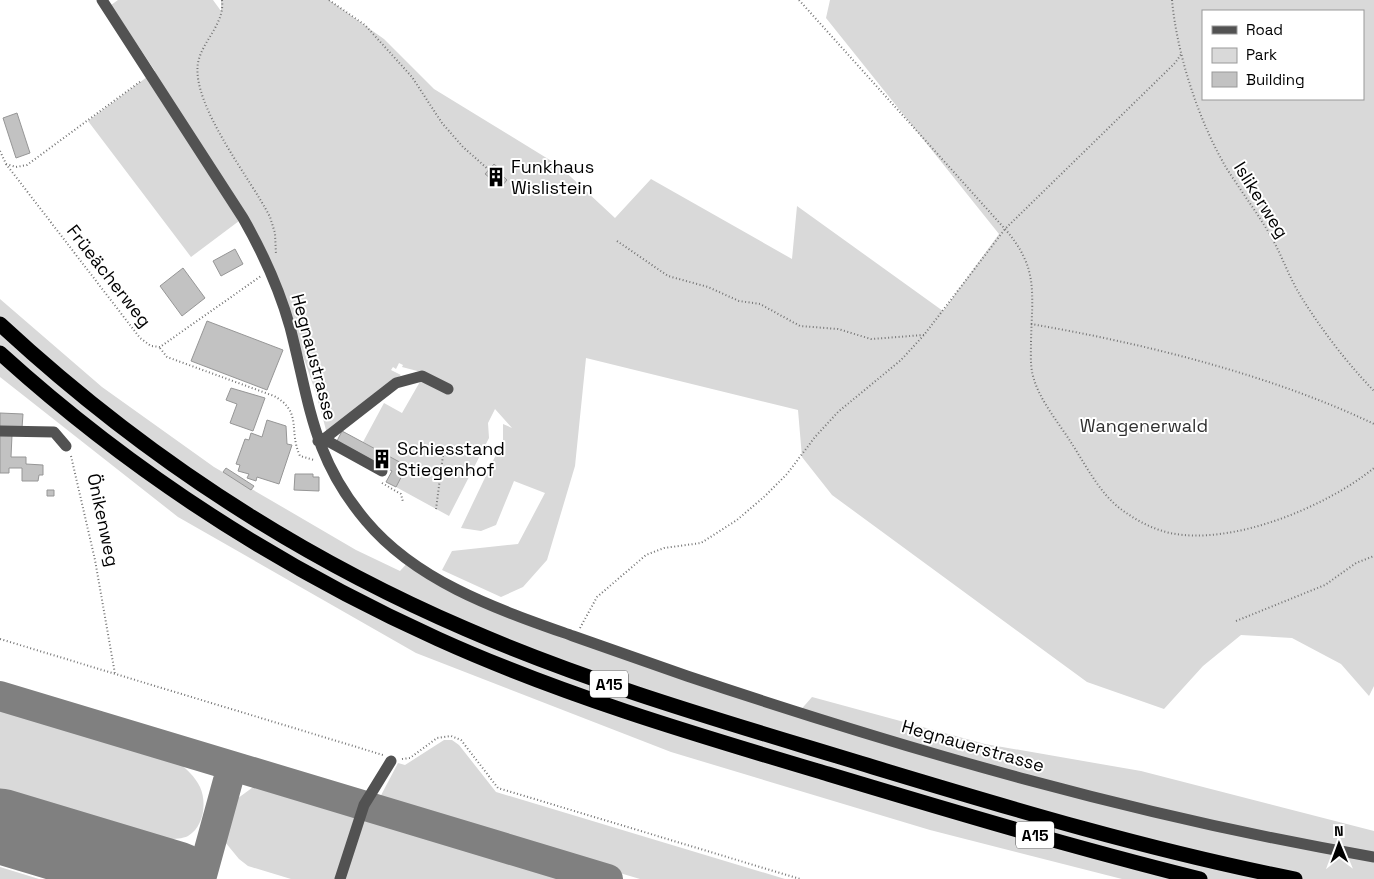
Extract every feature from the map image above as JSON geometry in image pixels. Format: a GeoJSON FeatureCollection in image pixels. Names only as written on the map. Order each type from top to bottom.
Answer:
{"type":"FeatureCollection","features":[{"type":"Feature","properties":{"kind":"highway","name":"A15"},"geometry":{"type":"LineString","coordinates":[[0,324],[107,416],[230,503],[335,565],[466,629],[592,678],[861,763],[1107,835],[1295,879]]}},
{"type":"Feature","properties":{"kind":"highway","name":"A15"},"geometry":{"type":"LineString","coordinates":[[0,353],[103,439],[190,501],[310,575],[438,639],[560,688],[733,745],[1028,833],[1200,879]]}},
{"type":"Feature","properties":{"kind":"street","name":"Hegnaustrasse"},"geometry":{"type":"LineString","coordinates":[[102,0],[243,218],[269,267],[290,328],[307,404],[321,440],[326,460],[338,482],[369,525],[409,561],[487,604],[574,636]]}},
{"type":"Feature","properties":{"kind":"street"},"geometry":{"type":"LineString","coordinates":[[382,471],[321,440],[396,383],[422,376],[448,389]]}},
{"type":"Feature","properties":{"kind":"street"},"geometry":{"type":"LineString","coordinates":[[0,431],[54,432],[66,446]]}},
{"type":"Feature","properties":{"kind":"street","name":"Hegnauerstrasse"},"geometry":{"type":"LineString","coordinates":[[574,636],[798,713],[1022,779],[1183,819],[1374,857]]}},
{"type":"Feature","properties":{"kind":"street"},"geometry":{"type":"LineString","coordinates":[[340,879],[364,805],[391,761]]}},
{"type":"Feature","properties":{"kind":"path"},"geometry":{"type":"LineString","coordinates":[[222,0],[221,16],[198,64],[199,80],[204,100],[214,122],[270,217],[277,252],[269,267]]}},
{"type":"Feature","properties":{"kind":"path"},"geometry":{"type":"LineString","coordinates":[[329,0],[365,25],[412,77],[442,123],[463,147],[489,170]]}},
{"type":"Feature","properties":{"kind":"path"},"geometry":{"type":"LineString","coordinates":[[799,0],[1005,228],[1023,252],[1031,273],[1032,375],[1046,403],[1105,494],[1120,509],[1149,526],[1181,534],[1212,534],[1245,529],[1313,505],[1338,492],[1374,468]]}},
{"type":"Feature","properties":{"kind":"path","name":"Islikerweg"},"geometry":{"type":"LineString","coordinates":[[1172,0],[1182,53],[1199,110],[1227,169],[1270,235],[1299,293],[1313,315],[1350,366],[1374,391]]}},
{"type":"Feature","properties":{"kind":"path"},"geometry":{"type":"LineString","coordinates":[[574,636],[598,597],[646,555],[664,548],[701,544],[737,520],[787,474],[838,412],[901,360],[924,335],[1005,228],[1175,64],[1182,53]]}},
{"type":"Feature","properties":{"kind":"path"},"geometry":{"type":"LineString","coordinates":[[6,164],[16,167],[27,165],[150,74]]}},
{"type":"Feature","properties":{"kind":"path","name":"Früeächerweg"},"geometry":{"type":"LineString","coordinates":[[0,151],[6,164],[140,338],[151,346],[160,348],[269,267]]}},
{"type":"Feature","properties":{"kind":"path"},"geometry":{"type":"LineString","coordinates":[[617,241],[668,276],[708,287],[739,301],[760,304],[800,326],[838,329],[871,339],[924,335]]}},
{"type":"Feature","properties":{"kind":"path"},"geometry":{"type":"LineString","coordinates":[[1031,324],[1144,347],[1259,379],[1374,424]]}},
{"type":"Feature","properties":{"kind":"path"},"geometry":{"type":"LineString","coordinates":[[160,348],[167,357],[274,396],[285,402],[293,413],[294,443],[300,456],[309,460],[326,460]]}},
{"type":"Feature","properties":{"kind":"path","name":"Önikenweg"},"geometry":{"type":"LineString","coordinates":[[66,446],[73,458],[95,560],[115,674]]}},
{"type":"Feature","properties":{"kind":"path"},"geometry":{"type":"LineString","coordinates":[[436,509],[444,448]]}},
{"type":"Feature","properties":{"kind":"path"},"geometry":{"type":"LineString","coordinates":[[382,471],[378,480],[401,494],[402,502]]}},
{"type":"Feature","properties":{"kind":"path"},"geometry":{"type":"LineString","coordinates":[[1236,621],[1325,585],[1356,563],[1374,556]]}},
{"type":"Feature","properties":{"kind":"green space","name":"Wangenerwald"},"geometry":{"type":"Polygon","coordinates":[[[118,0],[213,0],[221,11],[221,0],[329,0],[384,39],[434,89],[558,165],[615,218],[651,179],[792,259],[797,206],[943,311],[999,234],[826,18],[830,0],[1374,0],[1374,686],[1369,696],[1341,664],[1292,638],[1241,635],[1203,666],[1164,709],[1087,682],[832,495],[802,457],[798,410],[586,358],[575,466],[547,560],[523,587],[501,597],[442,570],[452,551],[518,544],[545,493],[514,481],[496,525],[481,531],[461,528],[503,440],[503,424],[512,428],[495,409],[488,423],[489,438],[449,516],[396,487],[407,466],[363,442],[384,403],[402,413],[425,373],[402,367],[403,365],[399,363],[396,369],[393,367],[391,370],[401,375],[327,434],[320,406],[301,351],[243,218],[191,257],[88,121],[155,71],[111,5],[118,0]]]}},
{"type":"Feature","properties":{"kind":"green space"},"geometry":{"type":"Polygon","coordinates":[[[0,299],[102,387],[214,467],[356,550],[400,571],[409,561],[456,589],[798,713],[812,697],[985,744],[1141,771],[1374,831],[1374,879],[1122,879],[930,830],[671,752],[416,653],[178,517],[0,377],[0,299]]]}},
{"type":"Feature","properties":{"kind":"green space"},"geometry":{"type":"Polygon","coordinates":[[[0,703],[164,753],[189,772],[200,787],[203,800],[203,814],[198,827],[185,837],[157,839],[0,791],[0,703]]]}},
{"type":"Feature","properties":{"kind":"green space"},"geometry":{"type":"Polygon","coordinates":[[[444,740],[452,740],[459,745],[496,792],[785,879],[640,879],[378,801],[398,763],[405,765],[444,740]]]}},
{"type":"Feature","properties":{"kind":"green space"},"geometry":{"type":"Polygon","coordinates":[[[260,782],[581,879],[291,879],[248,866],[239,859],[225,842],[225,831],[234,801],[260,782]]]}},
{"type":"Feature","properties":{"kind":"green space"},"geometry":{"type":"Polygon","coordinates":[[[0,867],[39,879],[0,879],[0,867]]]}},
{"type":"Feature","properties":{"kind":"building"},"geometry":{"type":"Polygon","coordinates":[[[17,113],[30,153],[16,158],[3,118],[17,113]]]}},
{"type":"Feature","properties":{"kind":"building","name":"Funkhaus Wislistein"},"geometry":{"type":"Polygon","coordinates":[[[494,164],[502,171],[500,173],[507,180],[501,187],[485,174],[494,164]]]}},
{"type":"Feature","properties":{"kind":"building"},"geometry":{"type":"Polygon","coordinates":[[[235,249],[243,264],[221,276],[213,261],[235,249]]]}},
{"type":"Feature","properties":{"kind":"building"},"geometry":{"type":"Polygon","coordinates":[[[183,268],[205,298],[182,316],[160,286],[183,268]]]}},
{"type":"Feature","properties":{"kind":"building"},"geometry":{"type":"Polygon","coordinates":[[[207,321],[283,350],[267,390],[191,361],[207,321]]]}},
{"type":"Feature","properties":{"kind":"building"},"geometry":{"type":"Polygon","coordinates":[[[231,388],[265,398],[253,431],[230,423],[237,404],[226,400],[231,388]]]}},
{"type":"Feature","properties":{"kind":"building"},"geometry":{"type":"Polygon","coordinates":[[[0,413],[23,414],[22,428],[0,427],[0,413]]]}},
{"type":"Feature","properties":{"kind":"building"},"geometry":{"type":"Polygon","coordinates":[[[267,420],[286,426],[287,444],[292,445],[279,484],[257,477],[256,481],[247,478],[249,474],[238,471],[240,465],[236,464],[245,439],[249,440],[251,433],[262,437],[267,420]]]}},
{"type":"Feature","properties":{"kind":"building","name":"Schiesstand Stiegenhof"},"geometry":{"type":"Polygon","coordinates":[[[342,431],[407,466],[396,487],[386,482],[392,471],[337,441],[342,431]]]}},
{"type":"Feature","properties":{"kind":"building"},"geometry":{"type":"Polygon","coordinates":[[[0,435],[12,435],[11,457],[26,457],[26,464],[43,465],[43,475],[39,475],[38,481],[22,481],[22,468],[9,468],[9,473],[0,473],[0,435]]]}},
{"type":"Feature","properties":{"kind":"building"},"geometry":{"type":"Polygon","coordinates":[[[226,468],[254,486],[251,490],[223,472],[226,468]]]}},
{"type":"Feature","properties":{"kind":"building"},"geometry":{"type":"Polygon","coordinates":[[[295,474],[313,474],[313,477],[319,477],[319,491],[294,490],[295,474]]]}},
{"type":"Feature","properties":{"kind":"building"},"geometry":{"type":"Polygon","coordinates":[[[47,490],[54,490],[54,496],[47,496],[47,490]]]}},
{"type":"Feature","properties":{"kind":"taxiway"},"geometry":{"type":"LineString","coordinates":[[0,696],[608,879]]}},
{"type":"Feature","properties":{"kind":"taxiway"},"geometry":{"type":"LineString","coordinates":[[201,879],[232,766]]}},
{"type":"Feature","properties":{"kind":"runway"},"geometry":{"type":"LineString","coordinates":[[0,826],[176,879]]}},
{"type":"Feature","properties":{"kind":"place","name":"Funkhaus Wislistein"},"geometry":{"type":"Point","coordinates":[496,177]}},
{"type":"Feature","properties":{"kind":"place","name":"Schiesstand Stiegenhof"},"geometry":{"type":"Point","coordinates":[382,459]}}]}
